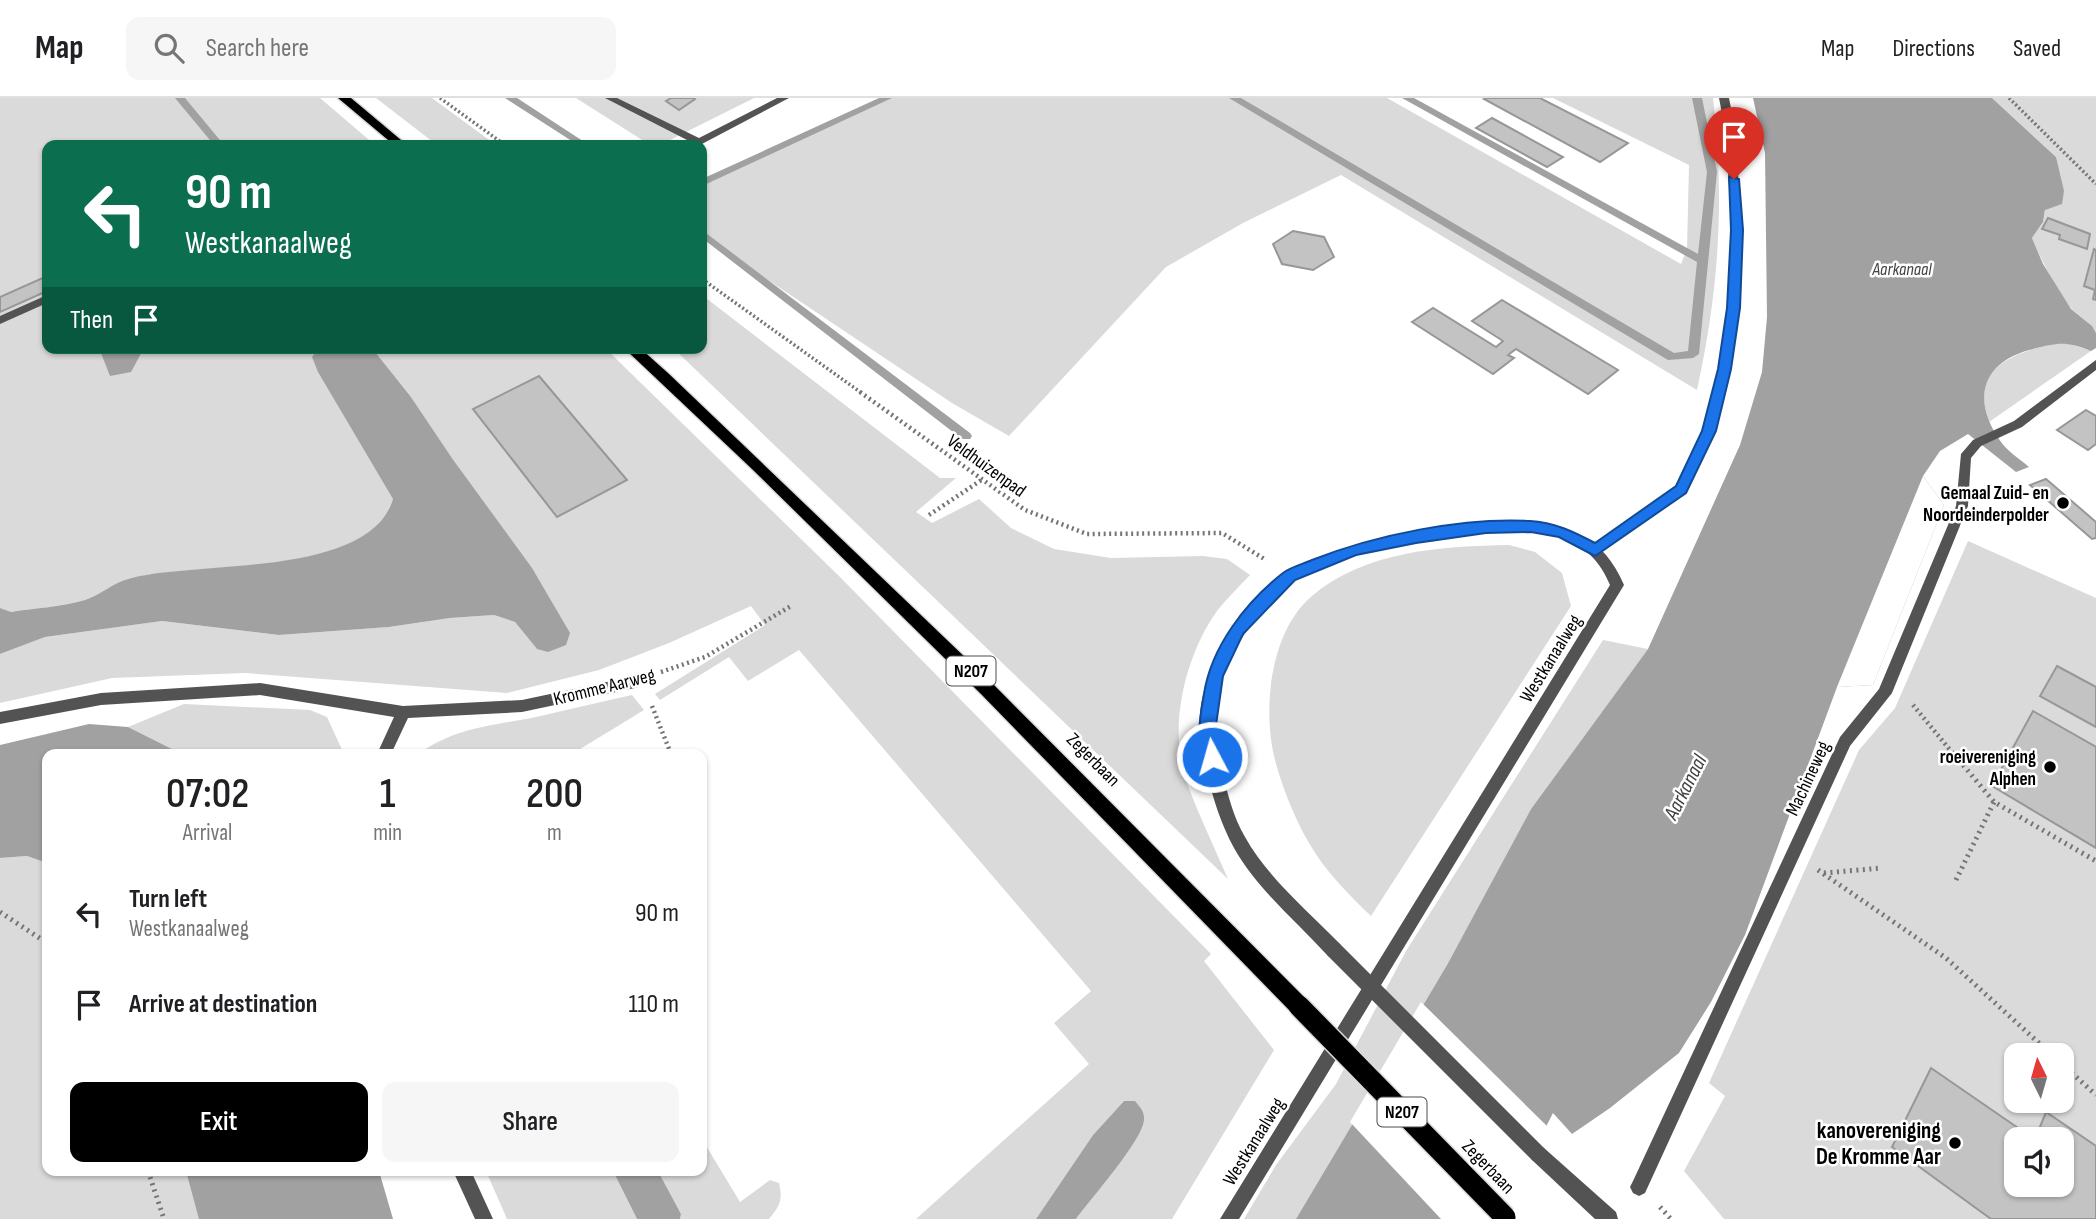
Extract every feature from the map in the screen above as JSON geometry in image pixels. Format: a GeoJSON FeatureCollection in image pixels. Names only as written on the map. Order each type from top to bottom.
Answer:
{"type":"FeatureCollection","features":[{"type":"Feature","properties":{"kind":"main road"},"geometry":{"type":"LineString","coordinates":[[344,98],[395,140]]}},
{"type":"Feature","properties":{"kind":"main road","name":"Zegerbaan"},"geometry":{"type":"LineString","coordinates":[[637,354],[810,515],[988,688],[1134,834],[1506,1218]]}},
{"type":"Feature","properties":{"kind":"street"},"geometry":{"type":"LineString","coordinates":[[610,98],[689,140]]}},
{"type":"Feature","properties":{"kind":"street"},"geometry":{"type":"LineString","coordinates":[[704,140],[785,98]]}},
{"type":"Feature","properties":{"kind":"street"},"geometry":{"type":"LineString","coordinates":[[1609,1219],[1538,1154],[1334,950],[1251,860],[1222,806],[1207,732],[1214,676],[1238,629],[1290,576],[1354,550],[1416,537],[1486,528],[1531,527],[1562,532],[1595,550],[1681,489],[1709,431],[1724,369],[1734,308],[1737,230],[1730,129],[1724,98]]}},
{"type":"Feature","properties":{"kind":"street"},"geometry":{"type":"LineString","coordinates":[[0,320],[42,301]]}},
{"type":"Feature","properties":{"kind":"street","name":"Machineweg"},"geometry":{"type":"LineString","coordinates":[[1639,1187],[1845,742],[1885,693],[1962,506],[1965,457],[1977,443],[2018,424],[2096,365]]}},
{"type":"Feature","properties":{"kind":"street","name":"Westkanaalweg"},"geometry":{"type":"LineString","coordinates":[[1229,1219],[1605,608],[1617,585],[1613,572],[1595,550]]}},
{"type":"Feature","properties":{"kind":"street","name":"Kromme Aarweg"},"geometry":{"type":"LineString","coordinates":[[0,718],[101,699],[260,689],[402,712],[522,706],[635,682]]}},
{"type":"Feature","properties":{"kind":"street"},"geometry":{"type":"LineString","coordinates":[[386,749],[402,712]]}},
{"type":"Feature","properties":{"kind":"street"},"geometry":{"type":"LineString","coordinates":[[464,1176],[484,1219]]}},
{"type":"Feature","properties":{"kind":"path"},"geometry":{"type":"LineString","coordinates":[[440,98],[498,140]]}},
{"type":"Feature","properties":{"kind":"path"},"geometry":{"type":"LineString","coordinates":[[2009,98],[2096,184]]}},
{"type":"Feature","properties":{"kind":"path","name":"Veldhuizenpad"},"geometry":{"type":"LineString","coordinates":[[707,283],[1025,510],[1087,534],[1222,533],[1290,576]]}},
{"type":"Feature","properties":{"kind":"path"},"geometry":{"type":"LineString","coordinates":[[929,515],[983,479]]}},
{"type":"Feature","properties":{"kind":"path","name":"Kromme Aarweg"},"geometry":{"type":"LineString","coordinates":[[635,682],[705,657],[791,606]]}},
{"type":"Feature","properties":{"kind":"path"},"geometry":{"type":"LineString","coordinates":[[635,682],[652,705],[669,749]]}},
{"type":"Feature","properties":{"kind":"path"},"geometry":{"type":"LineString","coordinates":[[1888,685],[1902,692],[1994,802],[2096,861]]}},
{"type":"Feature","properties":{"kind":"path"},"geometry":{"type":"LineString","coordinates":[[1956,880],[1994,802]]}},
{"type":"Feature","properties":{"kind":"path"},"geometry":{"type":"LineString","coordinates":[[1794,854],[1946,958],[2039,1043]]}},
{"type":"Feature","properties":{"kind":"path"},"geometry":{"type":"LineString","coordinates":[[1823,873],[1882,868]]}},
{"type":"Feature","properties":{"kind":"path"},"geometry":{"type":"LineString","coordinates":[[0,912],[42,940]]}},
{"type":"Feature","properties":{"kind":"path"},"geometry":{"type":"LineString","coordinates":[[2074,1075],[2096,1096]]}},
{"type":"Feature","properties":{"kind":"path"},"geometry":{"type":"LineString","coordinates":[[150,1176],[164,1219]]}},
{"type":"Feature","properties":{"kind":"shaded area"},"geometry":{"type":"Polygon","coordinates":[[[0,98],[320,98],[369,140],[42,140],[42,354],[315,354],[393,499],[377,525],[350,543],[316,555],[235,567],[158,573],[122,581],[91,598],[76,602],[10,612],[0,608],[0,98]]]}},
{"type":"Feature","properties":{"kind":"shaded area"},"geometry":{"type":"Polygon","coordinates":[[[376,98],[432,98],[489,140],[431,140],[376,98]]]}},
{"type":"Feature","properties":{"kind":"shaded area"},"geometry":{"type":"Polygon","coordinates":[[[576,98],[754,98],[670,140],[642,140],[576,98]]]}},
{"type":"Feature","properties":{"kind":"shaded area"},"geometry":{"type":"Polygon","coordinates":[[[881,98],[1387,98],[1681,264],[1687,249],[1689,165],[1553,98],[1713,98],[1719,172],[1715,280],[1697,390],[1341,175],[1243,223],[1166,267],[1009,436],[952,403],[707,239],[707,178],[881,98]]]}},
{"type":"Feature","properties":{"kind":"shaded area"},"geometry":{"type":"Polygon","coordinates":[[[1992,98],[2096,98],[2096,333],[2072,310],[2049,273],[2032,238],[2043,222],[2056,157],[1992,98]]]}},
{"type":"Feature","properties":{"kind":"shaded area"},"geometry":{"type":"Polygon","coordinates":[[[707,299],[940,478],[956,478],[916,512],[932,523],[979,499],[1011,528],[1054,549],[1111,558],[1203,556],[1227,559],[1250,575],[1221,606],[1206,629],[1188,670],[1179,715],[1181,759],[1186,780],[1228,879],[679,354],[707,354],[707,299]]]}},
{"type":"Feature","properties":{"kind":"shaded area"},"geometry":{"type":"Polygon","coordinates":[[[2061,341],[2091,351],[1989,422],[1984,402],[1985,387],[1991,374],[2014,357],[2061,341]]]}},
{"type":"Feature","properties":{"kind":"shaded area"},"geometry":{"type":"Polygon","coordinates":[[[377,354],[611,354],[840,577],[1211,954],[1204,961],[1274,1050],[1172,1219],[1076,1219],[1126,1155],[1141,1129],[1144,1117],[1142,1110],[1135,1102],[1124,1101],[1093,1135],[1036,1219],[916,1219],[1089,1064],[1054,1023],[1091,991],[799,650],[748,681],[729,657],[660,700],[655,694],[765,625],[751,606],[669,643],[599,670],[507,693],[245,673],[112,678],[0,703],[0,654],[45,637],[162,621],[279,635],[389,627],[494,615],[515,622],[537,649],[454,461],[411,397],[377,354]]]}},
{"type":"Feature","properties":{"kind":"shaded area"},"geometry":{"type":"Polygon","coordinates":[[[1968,541],[2096,598],[2096,1219],[1724,1219],[1684,1171],[1725,1096],[1709,1083],[1859,750],[1895,708],[1968,541]]]}},
{"type":"Feature","properties":{"kind":"shaded area"},"geometry":{"type":"Polygon","coordinates":[[[1509,545],[1535,552],[1562,573],[1571,606],[1371,916],[1337,882],[1315,853],[1289,803],[1281,781],[1271,740],[1269,718],[1278,650],[1298,611],[1312,596],[1355,569],[1405,554],[1458,547],[1509,545]]]}},
{"type":"Feature","properties":{"kind":"shaded area"},"geometry":{"type":"Polygon","coordinates":[[[1603,640],[1648,649],[1531,809],[1447,965],[1296,1219],[1244,1219],[1276,1165],[1336,1084],[1406,951],[1603,640]]]}},
{"type":"Feature","properties":{"kind":"shaded area"},"geometry":{"type":"Polygon","coordinates":[[[632,695],[644,710],[580,749],[426,749],[460,733],[632,695]]]}},
{"type":"Feature","properties":{"kind":"shaded area"},"geometry":{"type":"Polygon","coordinates":[[[184,704],[310,710],[327,717],[342,749],[172,749],[128,727],[184,704]]]}},
{"type":"Feature","properties":{"kind":"shaded area"},"geometry":{"type":"Polygon","coordinates":[[[27,856],[42,861],[42,1176],[219,1176],[231,1219],[0,1219],[0,858],[27,856]]]}},
{"type":"Feature","properties":{"kind":"shaded area"},"geometry":{"type":"Polygon","coordinates":[[[707,1147],[740,1202],[770,1180],[779,1183],[780,1202],[769,1219],[680,1219],[681,1214],[661,1176],[707,1176],[707,1147]]]}},
{"type":"Feature","properties":{"kind":"shaded area"},"geometry":{"type":"Polygon","coordinates":[[[488,1176],[616,1176],[637,1219],[507,1219],[488,1176]]]}},
{"type":"Feature","properties":{"kind":"water","name":"Aarkanaal"},"geometry":{"type":"Polygon","coordinates":[[[1753,98],[1992,98],[2056,157],[2064,191],[2062,204],[2045,210],[2043,222],[2032,238],[2043,264],[2071,309],[2092,326],[2096,333],[2096,348],[2091,351],[2074,345],[2054,344],[2029,350],[2013,356],[1991,375],[1984,399],[1986,413],[2004,445],[2029,467],[2016,472],[1968,434],[1940,451],[1923,476],[1944,505],[1873,685],[1837,687],[1745,935],[1711,1002],[1679,1053],[1610,1108],[1572,1134],[1553,1113],[1499,1219],[1296,1219],[1447,965],[1531,809],[1648,649],[1740,445],[1762,372],[1767,317],[1765,153],[1753,98]]]}},
{"type":"Feature","properties":{"kind":"water"},"geometry":{"type":"Polygon","coordinates":[[[101,354],[141,354],[131,372],[110,376],[101,354]]]}},
{"type":"Feature","properties":{"kind":"water"},"geometry":{"type":"Polygon","coordinates":[[[314,354],[377,354],[411,397],[532,568],[570,633],[566,645],[548,652],[537,649],[515,622],[494,615],[389,627],[279,635],[162,621],[45,637],[0,654],[0,608],[11,612],[76,602],[91,598],[122,581],[157,573],[276,562],[316,554],[351,543],[377,525],[393,499],[318,372],[312,357],[314,354]]]}},
{"type":"Feature","properties":{"kind":"water"},"geometry":{"type":"Polygon","coordinates":[[[89,724],[128,727],[172,749],[42,749],[42,861],[27,856],[0,858],[0,745],[89,724]]]}},
{"type":"Feature","properties":{"kind":"water"},"geometry":{"type":"Polygon","coordinates":[[[1124,1101],[1135,1101],[1143,1112],[1144,1120],[1135,1141],[1115,1170],[1076,1219],[1036,1219],[1093,1135],[1124,1101]]]}},
{"type":"Feature","properties":{"kind":"water"},"geometry":{"type":"Polygon","coordinates":[[[187,1176],[380,1176],[393,1219],[199,1219],[187,1176]]]}},
{"type":"Feature","properties":{"kind":"water"},"geometry":{"type":"Polygon","coordinates":[[[616,1176],[661,1176],[681,1214],[680,1219],[637,1219],[616,1176]]]}},
{"type":"Feature","properties":{"kind":"pier"},"geometry":{"type":"Polygon","coordinates":[[[1923,476],[1944,505],[1873,685],[1837,687],[1923,476]]]}},
{"type":"Feature","properties":{"kind":"pier"},"geometry":{"type":"Polygon","coordinates":[[[1421,1002],[1549,1128],[1503,1219],[1441,1219],[1350,1122],[1421,1002]]]}},
{"type":"Feature","properties":{"kind":"building"},"geometry":{"type":"Polygon","coordinates":[[[671,98],[695,99],[679,110],[666,101],[671,98]]]}},
{"type":"Feature","properties":{"kind":"building"},"geometry":{"type":"Polygon","coordinates":[[[1540,98],[1628,143],[1600,162],[1484,99],[1540,98]]]}},
{"type":"Feature","properties":{"kind":"building"},"geometry":{"type":"Polygon","coordinates":[[[1492,118],[1563,157],[1547,167],[1476,128],[1492,118]]]}},
{"type":"Feature","properties":{"kind":"building"},"geometry":{"type":"Polygon","coordinates":[[[2048,218],[2090,234],[2087,249],[2059,239],[2060,235],[2042,229],[2048,218]]]}},
{"type":"Feature","properties":{"kind":"building"},"geometry":{"type":"Polygon","coordinates":[[[1293,231],[1324,237],[1334,257],[1313,270],[1282,264],[1273,244],[1293,231]]]}},
{"type":"Feature","properties":{"kind":"building"},"geometry":{"type":"Polygon","coordinates":[[[2094,249],[2096,300],[2093,299],[2095,290],[2084,286],[2094,249]]]}},
{"type":"Feature","properties":{"kind":"building"},"geometry":{"type":"Polygon","coordinates":[[[42,278],[42,293],[0,312],[0,297],[42,278]]]}},
{"type":"Feature","properties":{"kind":"building"},"geometry":{"type":"Polygon","coordinates":[[[1502,300],[1618,370],[1588,394],[1516,349],[1508,355],[1514,358],[1493,374],[1412,322],[1433,308],[1496,347],[1503,341],[1472,321],[1502,300]]]}},
{"type":"Feature","properties":{"kind":"building"},"geometry":{"type":"Polygon","coordinates":[[[539,376],[627,480],[557,517],[473,409],[539,376]]]}},
{"type":"Feature","properties":{"kind":"building"},"geometry":{"type":"Polygon","coordinates":[[[2086,410],[2096,416],[2096,444],[2088,450],[2057,430],[2086,410]]]}},
{"type":"Feature","properties":{"kind":"building","name":"Gemaal Zuid- en Noordeinderpolder"},"geometry":{"type":"Polygon","coordinates":[[[2046,479],[2096,522],[2096,538],[2092,539],[2030,485],[2046,479]]]}},
{"type":"Feature","properties":{"kind":"building"},"geometry":{"type":"Polygon","coordinates":[[[2057,666],[2096,687],[2096,727],[2040,696],[2057,666]]]}},
{"type":"Feature","properties":{"kind":"building","name":"roeivereniging Alphen"},"geometry":{"type":"Polygon","coordinates":[[[2033,711],[2096,747],[2096,848],[1992,786],[2033,711]]]}},
{"type":"Feature","properties":{"kind":"building","name":"kanovereniging De Kromme Aar"},"geometry":{"type":"Polygon","coordinates":[[[1931,1068],[2017,1127],[2004,1127],[2004,1197],[2074,1197],[2074,1131],[2096,1146],[2096,1219],[1991,1219],[1892,1147],[1931,1068]]]}},
{"type":"Feature","properties":{"kind":"building","name":"kanovereniging De Kromme Aar"},"geometry":{"type":"Polygon","coordinates":[[[2047,1113],[2068,1127],[2040,1127],[2047,1113]]]}},
{"type":"Feature","properties":{"kind":"waterway"},"geometry":{"type":"LineString","coordinates":[[180,98],[215,140]]}},
{"type":"Feature","properties":{"kind":"waterway"},"geometry":{"type":"LineString","coordinates":[[510,98],[576,140]]}},
{"type":"Feature","properties":{"kind":"waterway"},"geometry":{"type":"LineString","coordinates":[[707,181],[887,98]]}},
{"type":"Feature","properties":{"kind":"waterway"},"geometry":{"type":"LineString","coordinates":[[1234,98],[1672,357],[1693,354],[1703,261]]}},
{"type":"Feature","properties":{"kind":"waterway"},"geometry":{"type":"LineString","coordinates":[[1407,98],[1703,261]]}},
{"type":"Feature","properties":{"kind":"waterway"},"geometry":{"type":"LineString","coordinates":[[1697,98],[1712,172],[1703,261]]}},
{"type":"Feature","properties":{"kind":"waterway"},"geometry":{"type":"LineString","coordinates":[[707,237],[966,436]]}},
{"type":"Feature","properties":{"kind":"place","name":"Gemaal Zuid- en Noordeinderpolder"},"geometry":{"type":"Point","coordinates":[2063,503]}},
{"type":"Feature","properties":{"kind":"place","name":"roeivereniging Alphen"},"geometry":{"type":"Point","coordinates":[2050,767]}},
{"type":"Feature","properties":{"kind":"place","name":"kanovereniging De Kromme Aar"},"geometry":{"type":"Point","coordinates":[1955,1143]}},
{"type":"Feature","properties":{"kind":"route"},"geometry":{"type":"LineString","coordinates":[[1212,757],[1207,732],[1214,676],[1238,629],[1290,576],[1354,550],[1416,537],[1486,528],[1531,527],[1562,532],[1595,550],[1681,489],[1709,431],[1724,369],[1734,308],[1737,230],[1734,179]]}}]}
